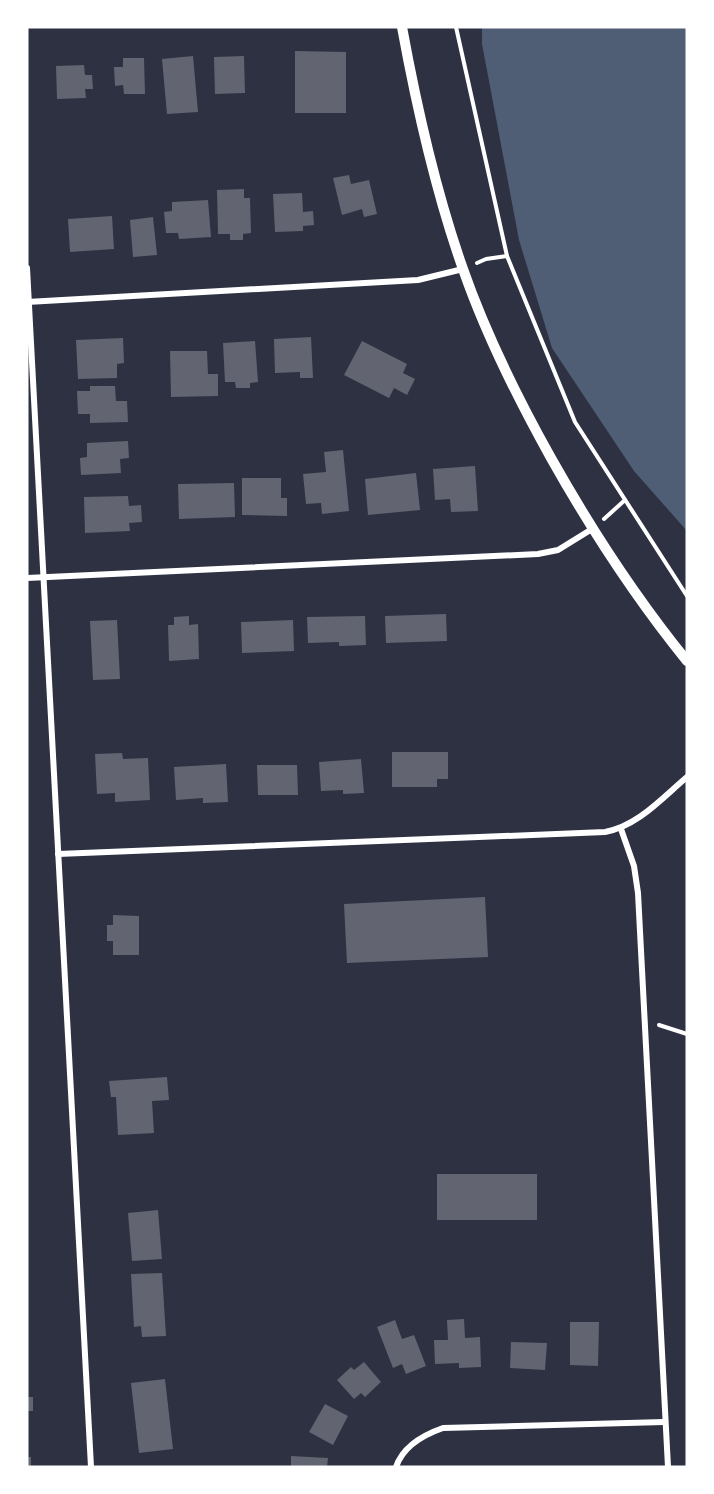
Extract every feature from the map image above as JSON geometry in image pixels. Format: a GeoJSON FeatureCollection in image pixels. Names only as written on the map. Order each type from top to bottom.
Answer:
{"type":"FeatureCollection","features":[{"type":"Feature","properties":{"kind":"street"},"geometry":{"type":"LineString","coordinates":[[402,27],[426,147],[463,269],[499,359],[518,398],[592,529],[633,591],[687,661]]}},
{"type":"Feature","properties":{"kind":"street"},"geometry":{"type":"LineString","coordinates":[[27,268],[91,1467]]}},
{"type":"Feature","properties":{"kind":"street"},"geometry":{"type":"LineString","coordinates":[[28,302],[418,280],[463,269]]}},
{"type":"Feature","properties":{"kind":"street"},"geometry":{"type":"LineString","coordinates":[[27,578],[538,554],[558,550],[592,529]]}},
{"type":"Feature","properties":{"kind":"street"},"geometry":{"type":"LineString","coordinates":[[58,854],[582,833],[621,829],[633,822],[687,777]]}},
{"type":"Feature","properties":{"kind":"street"},"geometry":{"type":"LineString","coordinates":[[621,829],[634,866],[638,893],[668,1467]]}},
{"type":"Feature","properties":{"kind":"street"},"geometry":{"type":"LineString","coordinates":[[396,1467],[411,1446],[426,1434],[443,1428],[664,1422]]}},
{"type":"Feature","properties":{"kind":"path"},"geometry":{"type":"LineString","coordinates":[[456,27],[507,256],[576,422],[687,596]]}},
{"type":"Feature","properties":{"kind":"path"},"geometry":{"type":"LineString","coordinates":[[463,269],[486,259],[507,256]]}},
{"type":"Feature","properties":{"kind":"path"},"geometry":{"type":"LineString","coordinates":[[592,529],[625,500]]}},
{"type":"Feature","properties":{"kind":"path"},"geometry":{"type":"LineString","coordinates":[[644,1020],[687,1034]]}},
{"type":"Feature","properties":{"kind":"water"},"geometry":{"type":"Polygon","coordinates":[[[482,27],[687,27],[687,531],[634,471],[552,348],[519,240],[482,44],[482,27]]]}},
{"type":"Feature","properties":{"kind":"building"},"geometry":{"type":"Polygon","coordinates":[[[295,51],[346,52],[346,113],[295,113],[295,51]]]}},
{"type":"Feature","properties":{"kind":"building"},"geometry":{"type":"Polygon","coordinates":[[[193,56],[198,112],[167,114],[162,59],[193,56]]]}},
{"type":"Feature","properties":{"kind":"building"},"geometry":{"type":"Polygon","coordinates":[[[244,56],[245,93],[215,94],[214,57],[244,56]]]}},
{"type":"Feature","properties":{"kind":"building"},"geometry":{"type":"Polygon","coordinates":[[[123,58],[144,58],[145,94],[124,94],[123,85],[115,86],[114,67],[123,67],[123,58]]]}},
{"type":"Feature","properties":{"kind":"building"},"geometry":{"type":"Polygon","coordinates":[[[84,65],[85,75],[92,75],[93,89],[85,89],[86,98],[57,99],[56,66],[84,65]]]}},
{"type":"Feature","properties":{"kind":"building"},"geometry":{"type":"Polygon","coordinates":[[[349,175],[351,184],[369,180],[377,214],[364,217],[362,209],[342,215],[333,178],[349,175]]]}},
{"type":"Feature","properties":{"kind":"building"},"geometry":{"type":"Polygon","coordinates":[[[244,189],[244,198],[250,198],[251,233],[243,234],[243,240],[230,240],[230,234],[218,234],[217,190],[244,189]]]}},
{"type":"Feature","properties":{"kind":"building"},"geometry":{"type":"Polygon","coordinates":[[[302,193],[303,212],[313,211],[314,225],[303,226],[303,231],[275,232],[273,194],[302,193]]]}},
{"type":"Feature","properties":{"kind":"building"},"geometry":{"type":"Polygon","coordinates":[[[208,200],[211,237],[179,239],[178,233],[166,233],[164,212],[172,211],[172,202],[208,200]]]}},
{"type":"Feature","properties":{"kind":"building"},"geometry":{"type":"Polygon","coordinates":[[[112,216],[114,249],[70,252],[68,219],[112,216]]]}},
{"type":"Feature","properties":{"kind":"building"},"geometry":{"type":"Polygon","coordinates":[[[153,217],[157,255],[133,257],[130,220],[153,217]]]}},
{"type":"Feature","properties":{"kind":"building"},"geometry":{"type":"Polygon","coordinates":[[[311,337],[313,378],[300,378],[300,372],[275,373],[274,339],[311,337]]]}},
{"type":"Feature","properties":{"kind":"building"},"geometry":{"type":"Polygon","coordinates":[[[123,338],[124,363],[117,364],[117,378],[78,379],[76,340],[123,338]]]}},
{"type":"Feature","properties":{"kind":"building"},"geometry":{"type":"Polygon","coordinates":[[[255,341],[258,382],[250,383],[250,388],[236,388],[235,382],[225,382],[223,343],[255,341]]]}},
{"type":"Feature","properties":{"kind":"building"},"geometry":{"type":"Polygon","coordinates":[[[362,341],[407,364],[403,373],[415,379],[407,395],[394,388],[389,398],[344,375],[362,341]]]}},
{"type":"Feature","properties":{"kind":"building"},"geometry":{"type":"Polygon","coordinates":[[[170,351],[207,351],[208,374],[218,374],[218,396],[171,397],[170,351]]]}},
{"type":"Feature","properties":{"kind":"building"},"geometry":{"type":"Polygon","coordinates":[[[90,386],[115,386],[116,401],[127,401],[128,422],[90,423],[90,414],[78,414],[77,391],[90,391],[90,386]]]}},
{"type":"Feature","properties":{"kind":"building"},"geometry":{"type":"Polygon","coordinates":[[[128,441],[129,458],[120,459],[121,473],[81,475],[80,458],[87,457],[87,443],[128,441]]]}},
{"type":"Feature","properties":{"kind":"building"},"geometry":{"type":"Polygon","coordinates":[[[343,450],[349,511],[322,514],[321,503],[306,504],[303,474],[326,472],[324,452],[343,450]]]}},
{"type":"Feature","properties":{"kind":"building"},"geometry":{"type":"Polygon","coordinates":[[[475,466],[478,511],[451,512],[450,499],[435,500],[433,469],[475,466]]]}},
{"type":"Feature","properties":{"kind":"building"},"geometry":{"type":"Polygon","coordinates":[[[416,473],[420,510],[368,515],[365,479],[416,473]]]}},
{"type":"Feature","properties":{"kind":"building"},"geometry":{"type":"Polygon","coordinates":[[[242,478],[281,478],[281,498],[287,498],[287,516],[242,515],[242,478]]]}},
{"type":"Feature","properties":{"kind":"building"},"geometry":{"type":"Polygon","coordinates":[[[234,483],[235,517],[179,519],[178,484],[234,483]]]}},
{"type":"Feature","properties":{"kind":"building"},"geometry":{"type":"Polygon","coordinates":[[[128,496],[129,506],[141,505],[142,522],[129,523],[130,531],[85,533],[84,497],[128,496]]]}},
{"type":"Feature","properties":{"kind":"building"},"geometry":{"type":"Polygon","coordinates":[[[446,614],[447,641],[386,643],[385,616],[446,614]]]}},
{"type":"Feature","properties":{"kind":"building"},"geometry":{"type":"Polygon","coordinates":[[[189,616],[189,625],[198,624],[199,659],[169,661],[168,625],[174,625],[174,617],[189,616]]]}},
{"type":"Feature","properties":{"kind":"building"},"geometry":{"type":"Polygon","coordinates":[[[365,616],[366,645],[339,646],[339,642],[308,643],[307,617],[365,616]]]}},
{"type":"Feature","properties":{"kind":"building"},"geometry":{"type":"Polygon","coordinates":[[[117,620],[120,679],[93,680],[90,621],[117,620]]]}},
{"type":"Feature","properties":{"kind":"building"},"geometry":{"type":"Polygon","coordinates":[[[293,620],[294,651],[242,653],[241,622],[293,620]]]}},
{"type":"Feature","properties":{"kind":"building"},"geometry":{"type":"Polygon","coordinates":[[[392,752],[448,752],[448,779],[437,779],[437,787],[392,787],[392,752]]]}},
{"type":"Feature","properties":{"kind":"building"},"geometry":{"type":"Polygon","coordinates":[[[122,753],[123,759],[148,758],[150,800],[115,802],[115,793],[97,794],[95,754],[122,753]]]}},
{"type":"Feature","properties":{"kind":"building"},"geometry":{"type":"Polygon","coordinates":[[[361,759],[364,793],[343,794],[343,790],[321,791],[319,762],[361,759]]]}},
{"type":"Feature","properties":{"kind":"building"},"geometry":{"type":"Polygon","coordinates":[[[226,764],[228,802],[203,803],[203,798],[176,800],[174,767],[226,764]]]}},
{"type":"Feature","properties":{"kind":"building"},"geometry":{"type":"Polygon","coordinates":[[[257,765],[297,765],[298,795],[258,795],[257,765]]]}},
{"type":"Feature","properties":{"kind":"building"},"geometry":{"type":"Polygon","coordinates":[[[485,897],[488,957],[347,963],[344,904],[485,897]]]}},
{"type":"Feature","properties":{"kind":"building"},"geometry":{"type":"Polygon","coordinates":[[[113,915],[139,916],[139,955],[113,955],[113,941],[107,941],[107,925],[113,925],[113,915]]]}},
{"type":"Feature","properties":{"kind":"building"},"geometry":{"type":"Polygon","coordinates":[[[167,1077],[169,1100],[152,1101],[154,1133],[118,1135],[116,1097],[111,1097],[109,1081],[167,1077]]]}},
{"type":"Feature","properties":{"kind":"building"},"geometry":{"type":"Polygon","coordinates":[[[437,1174],[537,1174],[537,1220],[437,1220],[437,1174]]]}},
{"type":"Feature","properties":{"kind":"building"},"geometry":{"type":"Polygon","coordinates":[[[158,1210],[162,1259],[132,1261],[128,1213],[158,1210]]]}},
{"type":"Feature","properties":{"kind":"building"},"geometry":{"type":"Polygon","coordinates":[[[162,1273],[166,1336],[142,1337],[141,1326],[134,1327],[131,1274],[162,1273]]]}},
{"type":"Feature","properties":{"kind":"building"},"geometry":{"type":"Polygon","coordinates":[[[464,1319],[465,1338],[480,1337],[481,1367],[459,1368],[459,1363],[435,1364],[434,1340],[448,1340],[447,1320],[464,1319]]]}},
{"type":"Feature","properties":{"kind":"building"},"geometry":{"type":"Polygon","coordinates":[[[395,1320],[402,1339],[414,1335],[426,1366],[406,1374],[402,1364],[393,1368],[377,1327],[395,1320]]]}},
{"type":"Feature","properties":{"kind":"building"},"geometry":{"type":"Polygon","coordinates":[[[570,1322],[599,1322],[598,1366],[570,1365],[570,1322]]]}},
{"type":"Feature","properties":{"kind":"building"},"geometry":{"type":"Polygon","coordinates":[[[511,1342],[547,1343],[545,1370],[510,1368],[511,1342]]]}},
{"type":"Feature","properties":{"kind":"building"},"geometry":{"type":"Polygon","coordinates":[[[364,1362],[381,1382],[365,1397],[361,1393],[354,1399],[337,1380],[351,1367],[354,1370],[364,1362]]]}},
{"type":"Feature","properties":{"kind":"building"},"geometry":{"type":"Polygon","coordinates":[[[165,1379],[173,1449],[139,1453],[131,1383],[165,1379]]]}},
{"type":"Feature","properties":{"kind":"building"},"geometry":{"type":"Polygon","coordinates":[[[27,1397],[33,1397],[33,1411],[27,1411],[27,1397]]]}},
{"type":"Feature","properties":{"kind":"building"},"geometry":{"type":"Polygon","coordinates":[[[325,1404],[348,1416],[333,1445],[309,1432],[325,1404]]]}},
{"type":"Feature","properties":{"kind":"building"},"geometry":{"type":"Polygon","coordinates":[[[291,1456],[328,1458],[327,1467],[291,1467],[291,1456]]]}},
{"type":"Feature","properties":{"kind":"building"},"geometry":{"type":"Polygon","coordinates":[[[27,1457],[31,1457],[31,1467],[27,1467],[27,1457]]]}}]}
